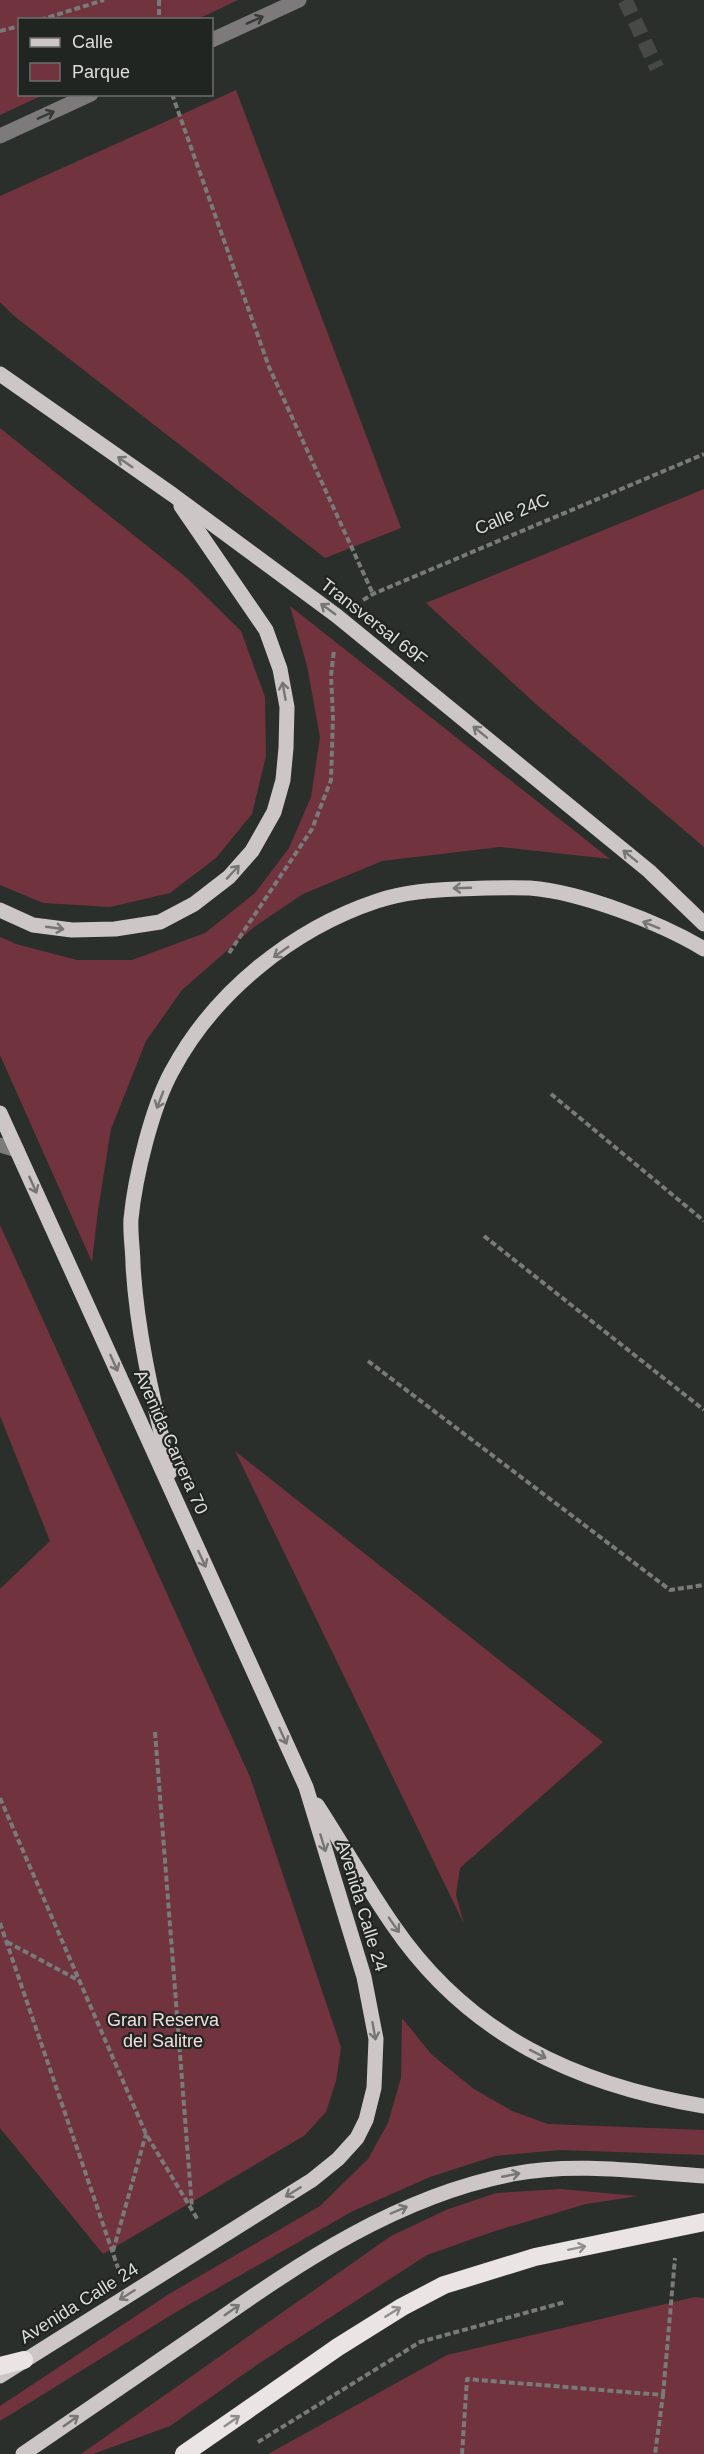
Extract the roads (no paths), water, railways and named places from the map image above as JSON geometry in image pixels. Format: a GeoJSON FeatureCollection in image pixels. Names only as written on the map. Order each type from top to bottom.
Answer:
{"type":"FeatureCollection","features":[{"type":"Feature","properties":{"kind":"highway"},"geometry":{"type":"LineString","coordinates":[[184,2454],[338,2347],[402,2307],[444,2285],[535,2257],[704,2222]]}},
{"type":"Feature","properties":{"kind":"highway"},"geometry":{"type":"LineString","coordinates":[[0,2366],[24,2360]]}},
{"type":"Feature","properties":{"kind":"main road","name":"Transversal 69F"},"geometry":{"type":"LineString","coordinates":[[0,374],[173,495],[337,616],[649,871],[704,924]]}},
{"type":"Feature","properties":{"kind":"main road"},"geometry":{"type":"LineString","coordinates":[[0,909],[33,925],[72,930],[115,930],[160,922],[194,904],[229,877],[252,851],[274,812],[283,780],[286,748],[287,707],[280,669],[266,630],[173,495]]}},
{"type":"Feature","properties":{"kind":"main road"},"geometry":{"type":"LineString","coordinates":[[178,1505],[147,1372],[135,1300],[131,1220],[147,1134],[171,1071],[212,1011],[256,969],[298,940],[337,918],[378,901],[424,890],[532,888],[552,892],[614,909],[687,939],[704,949]]}},
{"type":"Feature","properties":{"kind":"main road","name":"Avenida Carrera 70"},"geometry":{"type":"LineString","coordinates":[[0,1113],[306,1787]]}},
{"type":"Feature","properties":{"kind":"main road","name":"Avenida Calle 24"},"geometry":{"type":"LineString","coordinates":[[306,1787],[394,1926],[431,1973],[480,2018],[522,2046],[569,2070],[614,2087],[661,2099],[704,2106]]}},
{"type":"Feature","properties":{"kind":"main road","name":"Avenida Calle 24"},"geometry":{"type":"LineString","coordinates":[[0,2376],[312,2180],[338,2159],[357,2139],[366,2120],[374,2088],[376,2039],[364,1977],[306,1787]]}},
{"type":"Feature","properties":{"kind":"main road"},"geometry":{"type":"LineString","coordinates":[[23,2454],[298,2265],[395,2212],[454,2189],[514,2174],[567,2168],[704,2176]]}},
{"type":"Feature","properties":{"kind":"street"},"geometry":{"type":"LineString","coordinates":[[213,40],[299,0]]}},
{"type":"Feature","properties":{"kind":"street"},"geometry":{"type":"LineString","coordinates":[[0,136],[87,96]]}},
{"type":"Feature","properties":{"kind":"street"},"geometry":{"type":"LineString","coordinates":[[0,1145],[17,1150]]}},
{"type":"Feature","properties":{"kind":"tunnel"},"geometry":{"type":"LineString","coordinates":[[625,0],[657,68]]}},
{"type":"Feature","properties":{"kind":"park label","name":"Gran Reserva del Salitre"},"geometry":{"type":"Point","coordinates":[163,2030]}}]}
